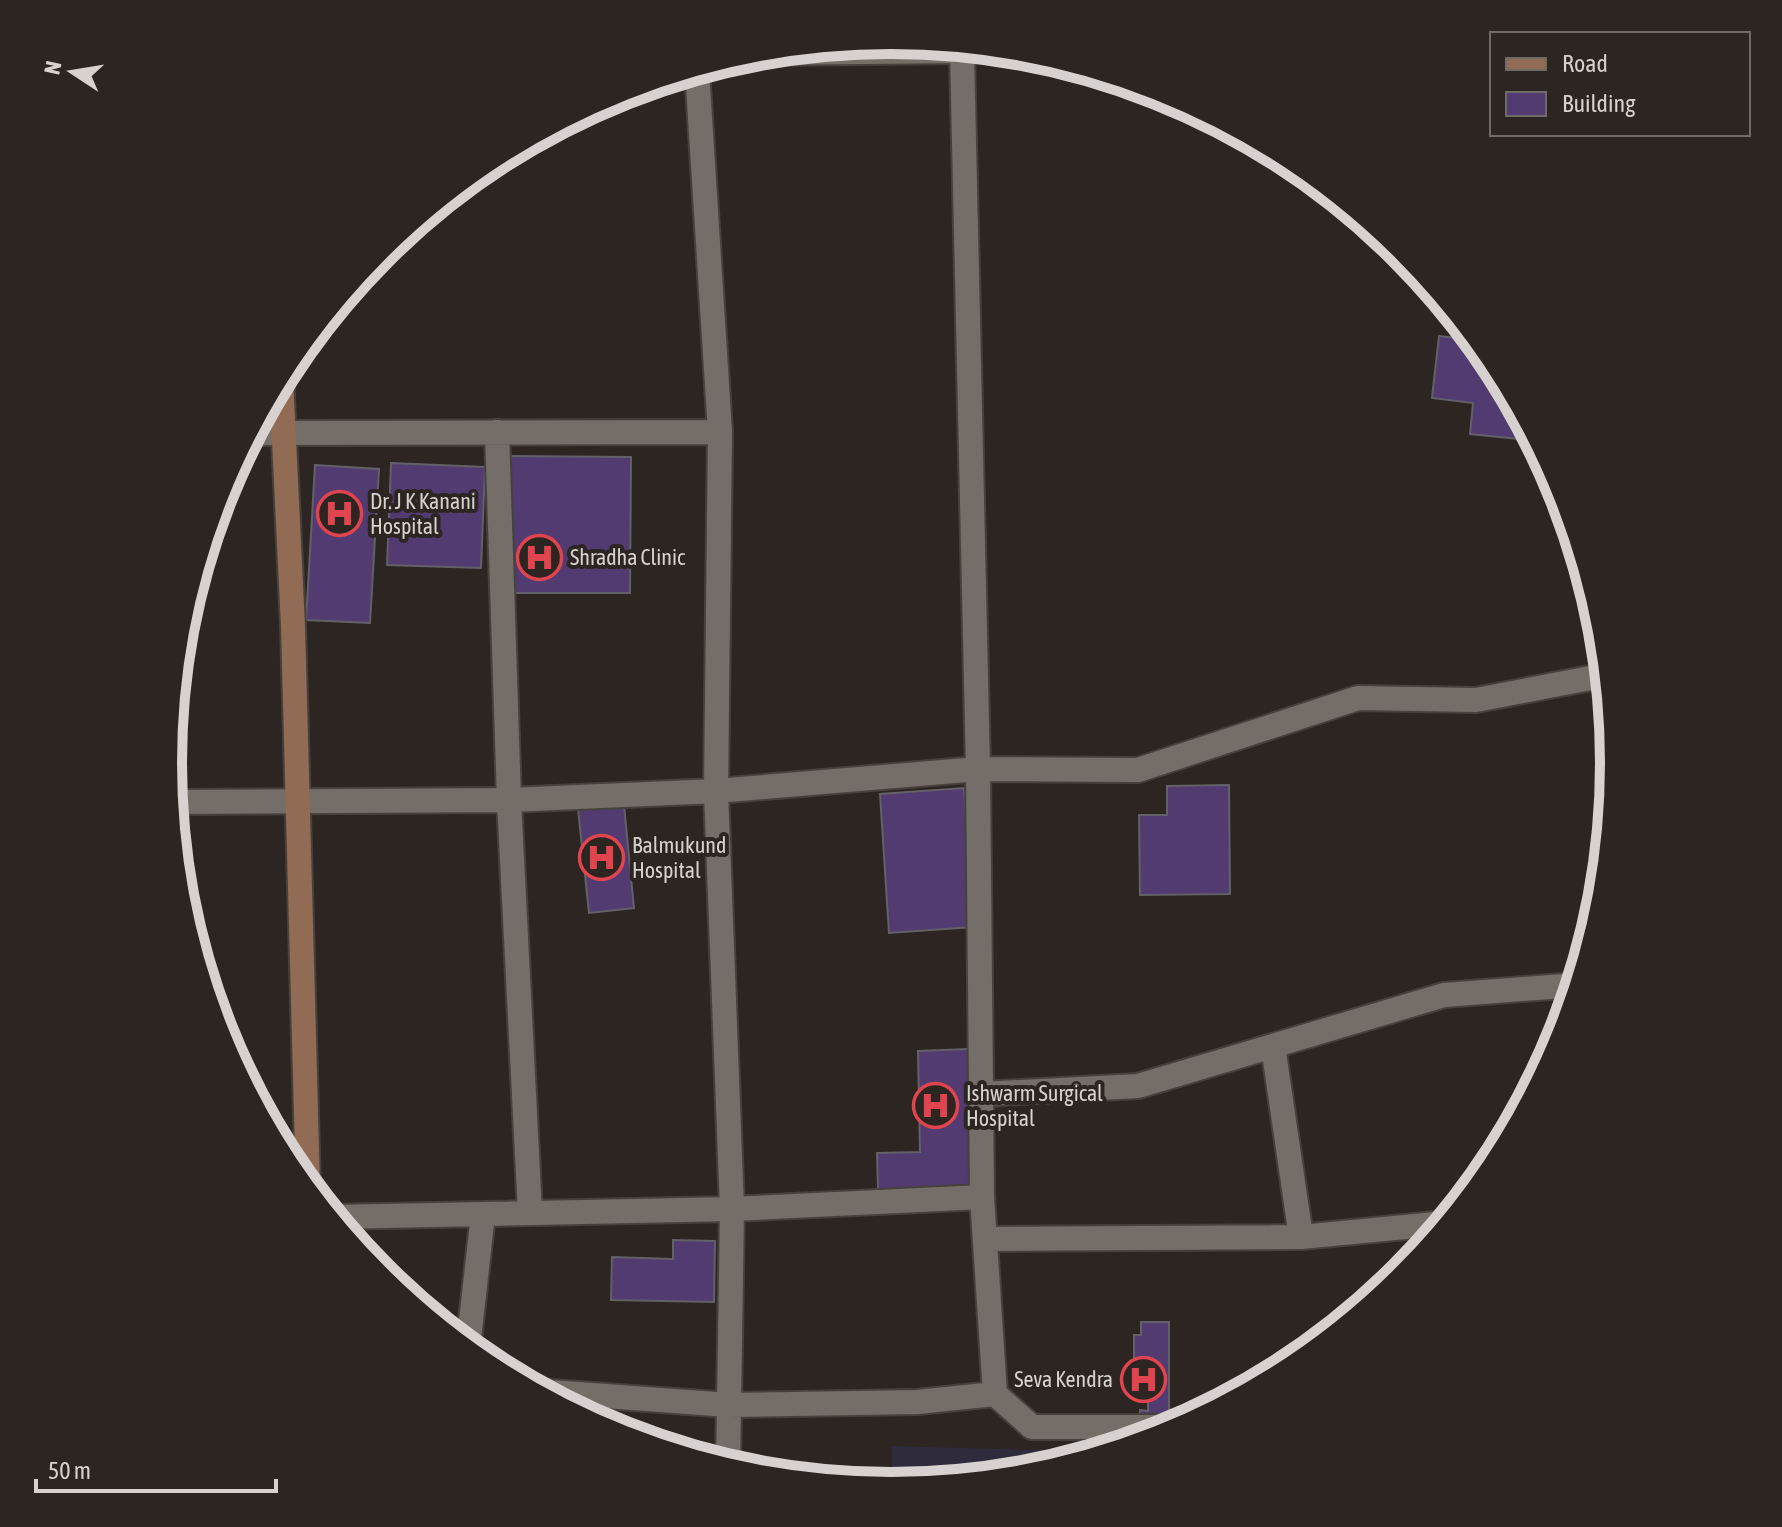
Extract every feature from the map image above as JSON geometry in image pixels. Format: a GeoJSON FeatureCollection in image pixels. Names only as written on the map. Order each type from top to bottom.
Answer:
{"type":"FeatureCollection","features":[{"type":"Feature","properties":{"kind":"street"},"geometry":{"type":"LineString","coordinates":[[962,58],[978,769],[982,1197],[995,1394],[1032,1427],[1141,1427]]}},
{"type":"Feature","properties":{"kind":"street"},"geometry":{"type":"LineString","coordinates":[[698,81],[720,432],[716,791],[732,1209],[728,1454]]}},
{"type":"Feature","properties":{"kind":"street"},"geometry":{"type":"LineString","coordinates":[[282,400],[293,626],[307,1167]]}},
{"type":"Feature","properties":{"kind":"street"},"geometry":{"type":"LineString","coordinates":[[497,432],[509,800],[530,1213]]}},
{"type":"Feature","properties":{"kind":"street"},"geometry":{"type":"LineString","coordinates":[[264,433],[720,432]]}},
{"type":"Feature","properties":{"kind":"street"},"geometry":{"type":"LineString","coordinates":[[183,802],[509,800],[716,791],[978,769],[1138,770],[1358,698],[1476,700],[1595,677]]}},
{"type":"Feature","properties":{"kind":"street"},"geometry":{"type":"LineString","coordinates":[[981,1094],[1138,1086],[1444,995],[1565,986]]}},
{"type":"Feature","properties":{"kind":"street"},"geometry":{"type":"LineString","coordinates":[[1273,1046],[1301,1237]]}},
{"type":"Feature","properties":{"kind":"street"},"geometry":{"type":"LineString","coordinates":[[346,1217],[732,1209],[982,1197]]}},
{"type":"Feature","properties":{"kind":"street"},"geometry":{"type":"LineString","coordinates":[[470,1334],[483,1214]]}},
{"type":"Feature","properties":{"kind":"street"},"geometry":{"type":"LineString","coordinates":[[985,1239],[1301,1237],[1429,1225]]}},
{"type":"Feature","properties":{"kind":"street"},"geometry":{"type":"LineString","coordinates":[[564,1393],[729,1405],[917,1402],[995,1394]]}},
{"type":"Feature","properties":{"kind":"shaded area"},"geometry":{"type":"Polygon","coordinates":[[[892,1446],[1066,1451],[984,1467],[891,1473],[892,1446]]]}},
{"type":"Feature","properties":{"kind":"building"},"geometry":{"type":"Polygon","coordinates":[[[1439,336],[1458,338],[1505,409],[1518,439],[1470,434],[1473,403],[1432,398],[1439,336]]]}},
{"type":"Feature","properties":{"kind":"building"},"geometry":{"type":"Polygon","coordinates":[[[507,456],[631,457],[630,593],[506,593],[507,456]]]}},
{"type":"Feature","properties":{"kind":"building"},"geometry":{"type":"Polygon","coordinates":[[[391,463],[485,467],[481,568],[387,565],[391,463]]]}},
{"type":"Feature","properties":{"kind":"building"},"geometry":{"type":"Polygon","coordinates":[[[315,465],[379,469],[370,623],[306,620],[315,465]]]}},
{"type":"Feature","properties":{"kind":"building"},"geometry":{"type":"Polygon","coordinates":[[[1229,785],[1230,894],[1140,895],[1139,815],[1167,815],[1167,786],[1229,785]]]}},
{"type":"Feature","properties":{"kind":"building"},"geometry":{"type":"Polygon","coordinates":[[[964,788],[973,927],[889,933],[880,794],[964,788]]]}},
{"type":"Feature","properties":{"kind":"building"},"geometry":{"type":"Polygon","coordinates":[[[624,805],[634,908],[589,913],[578,809],[624,805]]]}},
{"type":"Feature","properties":{"kind":"building"},"geometry":{"type":"Polygon","coordinates":[[[968,1049],[971,1187],[878,1189],[877,1153],[920,1152],[918,1051],[968,1049]]]}},
{"type":"Feature","properties":{"kind":"building"},"geometry":{"type":"Polygon","coordinates":[[[673,1240],[715,1241],[714,1302],[611,1300],[612,1257],[673,1259],[673,1240]]]}},
{"type":"Feature","properties":{"kind":"building"},"geometry":{"type":"Polygon","coordinates":[[[1141,1322],[1169,1322],[1169,1416],[1163,1419],[1140,1419],[1140,1410],[1148,1411],[1148,1398],[1138,1398],[1138,1366],[1134,1365],[1134,1335],[1141,1335],[1141,1322]]]}},
{"type":"Feature","properties":{"kind":"place","name":"Dr. J K Kanani Hospital"},"geometry":{"type":"Point","coordinates":[339,514]}},
{"type":"Feature","properties":{"kind":"place","name":"Shradha Clinic"},"geometry":{"type":"Point","coordinates":[539,557]}},
{"type":"Feature","properties":{"kind":"place","name":"Balmukund Hospital"},"geometry":{"type":"Point","coordinates":[601,858]}},
{"type":"Feature","properties":{"kind":"place","name":"Ishwarm Surgical Hospital"},"geometry":{"type":"Point","coordinates":[935,1106]}},
{"type":"Feature","properties":{"kind":"place","name":"Seva Kendra"},"geometry":{"type":"Point","coordinates":[1144,1379]}}]}
